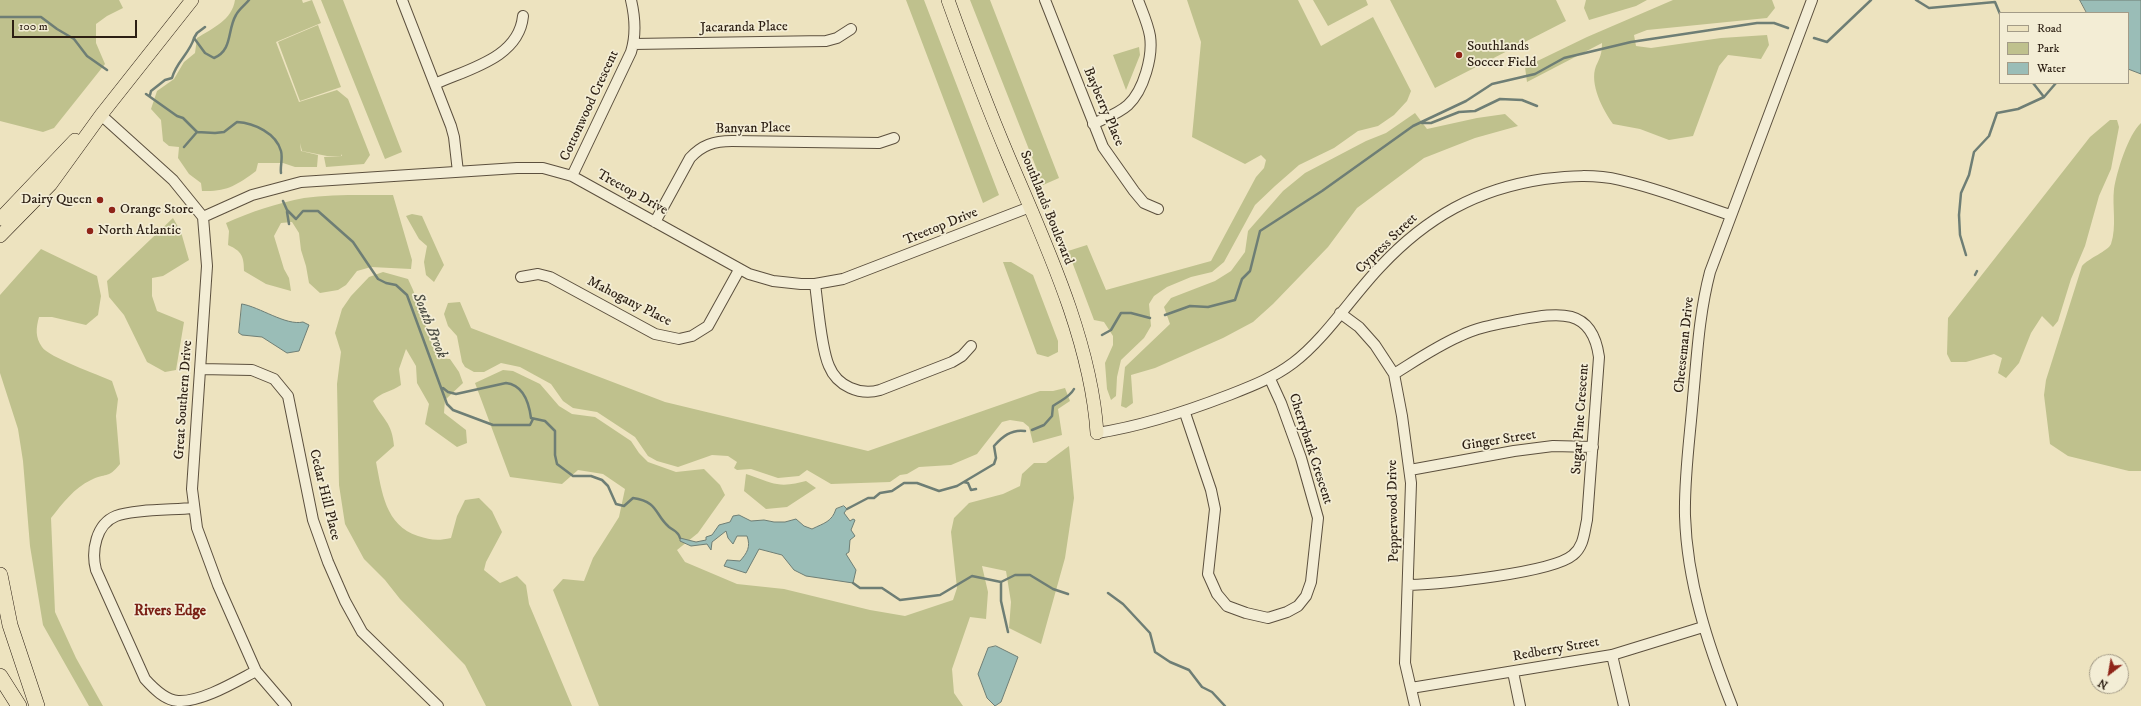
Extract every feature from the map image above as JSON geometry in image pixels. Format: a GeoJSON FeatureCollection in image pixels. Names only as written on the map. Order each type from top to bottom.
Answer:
{"type":"FeatureCollection","features":[{"type":"Feature","properties":{"kind":"highway"},"geometry":{"type":"LineString","coordinates":[[0,575],[10,625],[37,706]]}},
{"type":"Feature","properties":{"kind":"highway"},"geometry":{"type":"LineString","coordinates":[[0,676],[19,706]]}},
{"type":"Feature","properties":{"kind":"main road"},"geometry":{"type":"LineString","coordinates":[[0,236],[51,184],[101,115],[192,0]]}},
{"type":"Feature","properties":{"kind":"main road","name":"Southlands Boulevard"},"geometry":{"type":"LineString","coordinates":[[948,0],[997,130],[1030,207],[1079,336],[1090,381],[1095,412],[1096,432]]}},
{"type":"Feature","properties":{"kind":"main road"},"geometry":{"type":"LineString","coordinates":[[0,219],[82,132],[101,115]]}},
{"type":"Feature","properties":{"kind":"street"},"geometry":{"type":"LineString","coordinates":[[402,0],[454,137],[458,172]]}},
{"type":"Feature","properties":{"kind":"street","name":"Cottonwood Crescent"},"geometry":{"type":"LineString","coordinates":[[572,176],[623,70],[633,44],[634,20],[631,0]]}},
{"type":"Feature","properties":{"kind":"street","name":"Bayberry Place"},"geometry":{"type":"LineString","coordinates":[[1045,0],[1092,124],[1107,153],[1144,203],[1158,209]]}},
{"type":"Feature","properties":{"kind":"street"},"geometry":{"type":"LineString","coordinates":[[1092,124],[1119,112],[1129,103],[1144,76],[1151,49],[1150,35],[1138,0]]}},
{"type":"Feature","properties":{"kind":"street","name":"Cheeseman Drive"},"geometry":{"type":"LineString","coordinates":[[1732,706],[1704,627],[1688,556],[1685,515],[1687,472],[1701,310],[1710,272],[1730,215],[1812,0]]}},
{"type":"Feature","properties":{"kind":"street"},"geometry":{"type":"LineString","coordinates":[[435,84],[502,53],[511,46],[517,36],[522,26],[523,16]]}},
{"type":"Feature","properties":{"kind":"street","name":"Jacaranda Place"},"geometry":{"type":"LineString","coordinates":[[633,44],[826,41],[837,38],[851,28]]}},
{"type":"Feature","properties":{"kind":"street"},"geometry":{"type":"LineString","coordinates":[[101,115],[173,180],[203,217]]}},
{"type":"Feature","properties":{"kind":"street","name":"Banyan Place"},"geometry":{"type":"LineString","coordinates":[[655,222],[690,158],[696,151],[709,143],[732,141],[878,143],[894,138]]}},
{"type":"Feature","properties":{"kind":"street","name":"Treetop Drive"},"geometry":{"type":"LineString","coordinates":[[203,217],[252,195],[296,183],[517,168],[543,168],[572,176],[739,270],[773,281],[815,284],[856,276],[1030,207]]}},
{"type":"Feature","properties":{"kind":"street","name":"Cypress Street"},"geometry":{"type":"LineString","coordinates":[[1096,432],[1144,424],[1185,413],[1270,379],[1307,351],[1380,266],[1405,242],[1432,220],[1457,205],[1482,194],[1512,185],[1569,176],[1618,180],[1730,215]]}},
{"type":"Feature","properties":{"kind":"street","name":"Great Southern Drive"},"geometry":{"type":"LineString","coordinates":[[203,217],[208,266],[192,489],[197,528],[206,556],[256,671],[286,706]]}},
{"type":"Feature","properties":{"kind":"street","name":"Mahogany Place"},"geometry":{"type":"LineString","coordinates":[[521,276],[538,274],[550,277],[655,334],[679,339],[698,333],[708,326],[739,270]]}},
{"type":"Feature","properties":{"kind":"street"},"geometry":{"type":"LineString","coordinates":[[815,284],[828,366],[838,379],[853,390],[871,392],[880,390],[952,362],[962,356],[971,346]]}},
{"type":"Feature","properties":{"kind":"street","name":"Pepperwood Drive"},"geometry":{"type":"LineString","coordinates":[[1340,313],[1358,327],[1375,345],[1394,374],[1410,470],[1409,586],[1405,663],[1415,706]]}},
{"type":"Feature","properties":{"kind":"street","name":"Sugar Pine Crescent"},"geometry":{"type":"LineString","coordinates":[[1394,374],[1442,344],[1479,328],[1545,315],[1563,314],[1578,319],[1587,325],[1593,333],[1599,357],[1587,520],[1582,544],[1567,560],[1542,567],[1450,583],[1409,586]]}},
{"type":"Feature","properties":{"kind":"street","name":"Cedar Hill Place"},"geometry":{"type":"LineString","coordinates":[[200,369],[252,370],[274,379],[288,396],[313,520],[328,562],[345,600],[362,632],[438,706]]}},
{"type":"Feature","properties":{"kind":"street","name":"Cherrybark Crescent"},"geometry":{"type":"LineString","coordinates":[[1185,413],[1211,490],[1215,509],[1208,574],[1217,594],[1228,606],[1246,613],[1268,618],[1287,612],[1298,606],[1306,596],[1311,582],[1318,518],[1301,458],[1281,403],[1270,379]]}},
{"type":"Feature","properties":{"kind":"street","name":"Ginger Street"},"geometry":{"type":"LineString","coordinates":[[1410,470],[1553,446],[1592,447]]}},
{"type":"Feature","properties":{"kind":"street"},"geometry":{"type":"LineString","coordinates":[[194,508],[131,512],[115,517],[104,525],[95,542],[93,558],[96,570],[145,679],[157,693],[177,701],[197,699],[256,671]]}},
{"type":"Feature","properties":{"kind":"street","name":"Redberry Street"},"geometry":{"type":"LineString","coordinates":[[1411,688],[1513,672],[1612,654],[1704,627]]}},
{"type":"Feature","properties":{"kind":"street"},"geometry":{"type":"LineString","coordinates":[[1612,654],[1624,706]]}},
{"type":"Feature","properties":{"kind":"street"},"geometry":{"type":"LineString","coordinates":[[1513,672],[1520,706]]}},
{"type":"Feature","properties":{"kind":"green space"},"geometry":{"type":"Polygon","coordinates":[[[0,0],[119,0],[123,8],[107,16],[96,24],[96,43],[105,64],[54,128],[43,132],[0,121],[0,0]]]}},
{"type":"Feature","properties":{"kind":"green space"},"geometry":{"type":"Polygon","coordinates":[[[235,0],[302,0],[303,3],[312,0],[321,23],[276,42],[299,102],[337,90],[348,99],[370,155],[364,164],[326,167],[324,157],[342,156],[341,154],[341,156],[327,156],[302,151],[300,143],[301,151],[318,155],[317,167],[295,167],[283,163],[258,163],[256,171],[231,187],[211,191],[202,191],[201,183],[189,174],[178,158],[179,147],[169,146],[163,141],[161,120],[151,109],[157,91],[174,79],[184,62],[195,53],[197,38],[221,23],[226,18],[233,7],[235,0]]]}},
{"type":"Feature","properties":{"kind":"green space"},"geometry":{"type":"Polygon","coordinates":[[[321,0],[343,0],[402,152],[385,159],[321,0]]]}},
{"type":"Feature","properties":{"kind":"green space"},"geometry":{"type":"Polygon","coordinates":[[[906,0],[924,0],[999,195],[983,203],[906,0]]]}},
{"type":"Feature","properties":{"kind":"green space"},"geometry":{"type":"Polygon","coordinates":[[[970,0],[990,0],[1059,178],[1043,185],[970,0]]]}},
{"type":"Feature","properties":{"kind":"green space"},"geometry":{"type":"Polygon","coordinates":[[[1187,0],[1298,0],[1321,46],[1373,17],[1411,91],[1407,101],[1394,115],[1378,126],[1358,131],[1334,148],[1299,165],[1275,186],[1255,205],[1224,262],[1212,272],[1191,277],[1167,287],[1154,296],[1149,304],[1151,326],[1144,338],[1121,360],[1117,377],[1116,396],[1111,400],[1107,389],[1105,363],[1113,345],[1113,336],[1104,322],[1094,320],[1068,251],[1087,245],[1106,290],[1211,261],[1256,177],[1264,168],[1266,160],[1261,155],[1245,164],[1192,137],[1201,42],[1187,0]]]}},
{"type":"Feature","properties":{"kind":"green space"},"geometry":{"type":"Polygon","coordinates":[[[1313,0],[1366,0],[1368,5],[1328,26],[1313,0]]]}},
{"type":"Feature","properties":{"kind":"green space","name":"Southlands Soccer Field"},"geometry":{"type":"Polygon","coordinates":[[[1390,0],[1556,0],[1566,21],[1435,88],[1390,0]]]}},
{"type":"Feature","properties":{"kind":"green space"},"geometry":{"type":"Polygon","coordinates":[[[1586,0],[1647,0],[1636,6],[1589,20],[1584,8],[1586,0]]]}},
{"type":"Feature","properties":{"kind":"green space"},"geometry":{"type":"Polygon","coordinates":[[[1673,0],[1772,0],[1775,8],[1767,18],[1647,30],[1634,35],[1636,46],[1651,48],[1721,38],[1767,35],[1769,45],[1761,59],[1728,55],[1719,66],[1693,136],[1669,140],[1640,129],[1613,124],[1601,104],[1594,81],[1594,73],[1600,58],[1602,43],[1527,82],[1525,67],[1587,37],[1673,0]]]}},
{"type":"Feature","properties":{"kind":"green space"},"geometry":{"type":"Polygon","coordinates":[[[318,25],[341,87],[300,101],[278,42],[318,25]]]}},
{"type":"Feature","properties":{"kind":"green space"},"geometry":{"type":"Polygon","coordinates":[[[1139,47],[1140,55],[1126,90],[1113,55],[1139,47]]]}},
{"type":"Feature","properties":{"kind":"green space"},"geometry":{"type":"Polygon","coordinates":[[[1415,113],[1427,129],[1477,118],[1505,114],[1518,126],[1475,138],[1424,158],[1357,208],[1328,247],[1273,304],[1253,322],[1223,338],[1155,368],[1131,375],[1133,403],[1126,408],[1121,406],[1125,367],[1170,324],[1164,307],[1171,298],[1215,281],[1231,271],[1245,252],[1248,231],[1283,191],[1305,173],[1366,141],[1386,133],[1415,113]]]}},
{"type":"Feature","properties":{"kind":"green space"},"geometry":{"type":"Polygon","coordinates":[[[2110,120],[2117,120],[2119,127],[2111,169],[2099,196],[2085,246],[2071,279],[2058,321],[2053,327],[2042,316],[2031,333],[2019,363],[2006,378],[1998,373],[2002,358],[1994,354],[1966,362],[1951,362],[1947,354],[1948,318],[2090,137],[2110,120]]]}},
{"type":"Feature","properties":{"kind":"green space"},"geometry":{"type":"Polygon","coordinates":[[[2141,123],[2141,471],[2129,471],[2068,456],[2050,444],[2044,395],[2046,380],[2082,266],[2111,244],[2114,230],[2115,181],[2120,163],[2128,144],[2141,123]]]}},
{"type":"Feature","properties":{"kind":"green space"},"geometry":{"type":"Polygon","coordinates":[[[393,195],[412,260],[411,269],[371,267],[357,271],[346,285],[338,290],[320,293],[309,283],[301,250],[299,233],[292,222],[281,223],[274,236],[284,269],[289,278],[291,291],[266,284],[244,271],[243,258],[239,252],[228,245],[229,231],[226,223],[274,205],[304,198],[325,196],[393,195]]]}},
{"type":"Feature","properties":{"kind":"green space"},"geometry":{"type":"Polygon","coordinates":[[[412,214],[422,216],[444,265],[434,282],[426,275],[424,262],[427,246],[419,239],[406,216],[412,214]]]}},
{"type":"Feature","properties":{"kind":"green space"},"geometry":{"type":"Polygon","coordinates":[[[173,218],[181,232],[189,260],[163,276],[152,278],[152,296],[157,311],[184,322],[176,370],[165,372],[147,362],[124,315],[109,297],[107,281],[173,218]]]}},
{"type":"Feature","properties":{"kind":"green space"},"geometry":{"type":"Polygon","coordinates":[[[41,249],[97,276],[101,296],[98,315],[86,325],[52,317],[39,317],[37,325],[38,340],[46,351],[54,356],[74,366],[112,381],[118,399],[116,416],[120,464],[109,474],[96,478],[79,487],[69,496],[51,518],[55,612],[76,658],[103,706],[89,706],[43,625],[30,546],[23,461],[18,429],[0,373],[0,295],[41,249]]]}},
{"type":"Feature","properties":{"kind":"green space"},"geometry":{"type":"Polygon","coordinates":[[[1003,262],[1011,262],[1033,275],[1058,341],[1058,352],[1048,357],[1037,354],[1003,262]]]}},
{"type":"Feature","properties":{"kind":"green space"},"geometry":{"type":"Polygon","coordinates":[[[383,272],[408,279],[438,358],[450,359],[459,372],[463,383],[445,400],[444,413],[466,430],[467,443],[457,447],[425,424],[429,404],[417,383],[416,366],[406,349],[399,369],[401,385],[379,396],[373,401],[389,426],[393,438],[394,446],[376,462],[380,485],[387,506],[398,524],[407,531],[418,536],[434,540],[451,538],[457,516],[465,500],[479,498],[492,511],[502,532],[486,562],[484,570],[500,583],[517,576],[526,585],[529,604],[572,706],[486,706],[465,665],[400,599],[385,580],[364,559],[345,524],[339,485],[337,384],[341,352],[335,333],[342,309],[351,296],[369,277],[383,272]]]}},
{"type":"Feature","properties":{"kind":"green space"},"geometry":{"type":"Polygon","coordinates":[[[460,302],[471,328],[665,402],[868,451],[1040,391],[1053,391],[1065,388],[1070,401],[1058,409],[1062,435],[1033,443],[1029,427],[1023,422],[1010,420],[1002,422],[977,454],[951,465],[919,467],[907,474],[900,475],[890,482],[831,484],[807,470],[799,476],[778,478],[751,469],[737,470],[734,468],[737,462],[728,456],[712,455],[678,467],[657,461],[648,456],[635,437],[597,412],[573,408],[563,401],[551,384],[520,367],[501,363],[484,372],[474,372],[465,367],[462,362],[457,336],[448,326],[444,314],[448,303],[460,302]]]}},
{"type":"Feature","properties":{"kind":"green space"},"geometry":{"type":"Polygon","coordinates":[[[503,370],[513,371],[540,384],[559,406],[572,414],[595,417],[631,441],[639,453],[648,462],[676,472],[704,469],[720,485],[725,495],[698,533],[677,550],[685,562],[737,584],[784,589],[870,610],[905,616],[953,600],[957,588],[951,532],[954,518],[969,503],[1003,494],[1020,486],[1022,474],[1034,463],[1046,463],[1069,446],[1074,498],[1065,558],[1041,644],[1009,628],[1011,602],[1006,571],[982,566],[988,592],[986,619],[970,617],[952,669],[954,693],[963,706],[599,706],[553,590],[563,579],[584,581],[593,558],[619,517],[625,489],[603,474],[578,470],[562,484],[510,477],[475,383],[503,370]]]}},
{"type":"Feature","properties":{"kind":"green space"},"geometry":{"type":"Polygon","coordinates":[[[746,474],[781,485],[806,481],[816,488],[787,507],[766,509],[744,491],[746,474]]]}},
{"type":"Feature","properties":{"kind":"water"},"geometry":{"type":"Polygon","coordinates":[[[2080,0],[2141,0],[2141,74],[2129,69],[2129,12],[2086,12],[2080,0]]]}},
{"type":"Feature","properties":{"kind":"water"},"geometry":{"type":"Polygon","coordinates":[[[242,304],[281,319],[303,322],[309,325],[299,351],[287,353],[262,337],[242,335],[239,333],[242,304]]]}},
{"type":"Feature","properties":{"kind":"water"},"geometry":{"type":"Polygon","coordinates":[[[844,506],[847,509],[844,513],[850,521],[853,519],[855,520],[851,530],[855,536],[850,540],[849,552],[846,554],[856,570],[853,583],[806,576],[794,570],[782,555],[759,549],[746,573],[724,566],[727,560],[740,561],[748,547],[749,543],[747,536],[737,536],[733,544],[728,538],[726,531],[712,542],[711,550],[707,544],[691,546],[680,541],[680,538],[696,542],[706,540],[706,537],[712,535],[719,525],[730,522],[733,516],[739,515],[751,521],[764,520],[785,522],[796,519],[804,526],[812,529],[827,522],[832,517],[836,509],[844,506]]]}},
{"type":"Feature","properties":{"kind":"water"},"geometry":{"type":"Polygon","coordinates":[[[996,646],[1018,657],[1001,702],[995,706],[987,698],[978,674],[988,648],[996,646]]]}},
{"type":"Feature","properties":{"kind":"waterway"},"geometry":{"type":"LineString","coordinates":[[150,95],[151,91],[165,80],[172,78],[194,38],[205,53],[214,58],[220,54],[227,45],[231,27],[236,15],[249,0]]}},
{"type":"Feature","properties":{"kind":"waterway"},"geometry":{"type":"LineString","coordinates":[[1814,38],[1827,42],[1871,0]]}},
{"type":"Feature","properties":{"kind":"waterway"},"geometry":{"type":"LineString","coordinates":[[1916,0],[1929,8],[1995,2],[1999,12]]}},
{"type":"Feature","properties":{"kind":"waterway","name":"South Brook"},"geometry":{"type":"LineString","coordinates":[[0,17],[41,17],[74,39],[87,56],[107,70]]}},
{"type":"Feature","properties":{"kind":"waterway"},"geometry":{"type":"LineString","coordinates":[[1165,315],[1190,306],[1208,307],[1235,300],[1242,279],[1250,271],[1260,231],[1322,191],[1413,126],[1466,101],[1492,84],[1535,74],[1564,58],[1631,42],[1757,23],[1774,23],[1788,28]]}},
{"type":"Feature","properties":{"kind":"waterway"},"geometry":{"type":"LineString","coordinates":[[194,38],[197,33],[205,27]]}},
{"type":"Feature","properties":{"kind":"waterway"},"geometry":{"type":"LineString","coordinates":[[2034,84],[2044,97],[2055,84]]}},
{"type":"Feature","properties":{"kind":"waterway","name":"South Brook"},"geometry":{"type":"LineString","coordinates":[[146,94],[177,116],[183,118],[197,132],[224,132],[237,122],[250,124],[264,130],[274,139],[281,151],[281,173]]}},
{"type":"Feature","properties":{"kind":"waterway"},"geometry":{"type":"LineString","coordinates":[[1966,255],[1960,235],[1959,215],[1961,193],[1969,175],[1974,152],[1989,136],[1997,113],[2018,109],[2044,97]]}},
{"type":"Feature","properties":{"kind":"waterway"},"geometry":{"type":"LineString","coordinates":[[1422,123],[1431,123],[1459,112],[1475,111],[1500,99],[1522,100],[1537,106]]}},
{"type":"Feature","properties":{"kind":"waterway"},"geometry":{"type":"LineString","coordinates":[[184,147],[197,132]]}},
{"type":"Feature","properties":{"kind":"waterway","name":"South Brook"},"geometry":{"type":"LineString","coordinates":[[283,201],[287,210],[296,219],[303,211],[318,211],[353,242],[378,279],[386,283],[396,285],[407,295],[447,404],[453,410],[493,425],[530,425],[533,419]]}},
{"type":"Feature","properties":{"kind":"waterway"},"geometry":{"type":"LineString","coordinates":[[287,212],[289,224]]}},
{"type":"Feature","properties":{"kind":"waterway"},"geometry":{"type":"LineString","coordinates":[[1975,275],[1977,271]]}},
{"type":"Feature","properties":{"kind":"waterway"},"geometry":{"type":"LineString","coordinates":[[1102,335],[1111,330],[1121,313],[1131,313],[1150,318]]}},
{"type":"Feature","properties":{"kind":"waterway"},"geometry":{"type":"LineString","coordinates":[[443,388],[448,392],[456,394],[506,383],[517,387],[527,401],[531,418],[545,421],[555,431],[555,455],[557,464],[573,476],[591,476],[602,480],[608,486],[616,504],[624,506],[633,498],[647,502],[655,509],[664,522],[677,532],[680,538]]}},
{"type":"Feature","properties":{"kind":"waterway"},"geometry":{"type":"LineString","coordinates":[[1032,430],[1044,425],[1052,416],[1053,406],[1067,397],[1074,389]]}},
{"type":"Feature","properties":{"kind":"waterway"},"geometry":{"type":"LineString","coordinates":[[847,509],[868,498],[874,498],[880,493],[892,491],[904,483],[917,483],[939,491],[957,486],[994,464],[996,458],[994,446],[1000,440],[1011,432],[1025,431]]}},
{"type":"Feature","properties":{"kind":"waterway"},"geometry":{"type":"LineString","coordinates":[[964,482],[968,483],[971,490],[976,489]]}},
{"type":"Feature","properties":{"kind":"waterway","name":"South Brook"},"geometry":{"type":"LineString","coordinates":[[853,583],[860,588],[882,588],[900,600],[940,595],[972,576],[1001,582],[1015,575],[1030,575],[1053,589],[1068,594]]}},
{"type":"Feature","properties":{"kind":"waterway"},"geometry":{"type":"LineString","coordinates":[[1001,582],[1001,601],[1008,632]]}},
{"type":"Feature","properties":{"kind":"waterway","name":"South Brook"},"geometry":{"type":"LineString","coordinates":[[1108,593],[1123,604],[1150,633],[1155,652],[1170,662],[1189,670],[1202,687],[1212,692],[1225,706]]}},
{"type":"Feature","properties":{"kind":"place","name":"Southlands Soccer Field"},"geometry":{"type":"Point","coordinates":[1459,55]}},
{"type":"Feature","properties":{"kind":"place","name":"Dairy Queen"},"geometry":{"type":"Point","coordinates":[100,200]}},
{"type":"Feature","properties":{"kind":"place","name":"Orange Store"},"geometry":{"type":"Point","coordinates":[112,210]}},
{"type":"Feature","properties":{"kind":"place","name":"North Atlantic"},"geometry":{"type":"Point","coordinates":[90,231]}},
{"type":"Feature","properties":{"kind":"district","name":"Rivers Edge"},"geometry":{"type":"Point","coordinates":[170,612]}}]}
